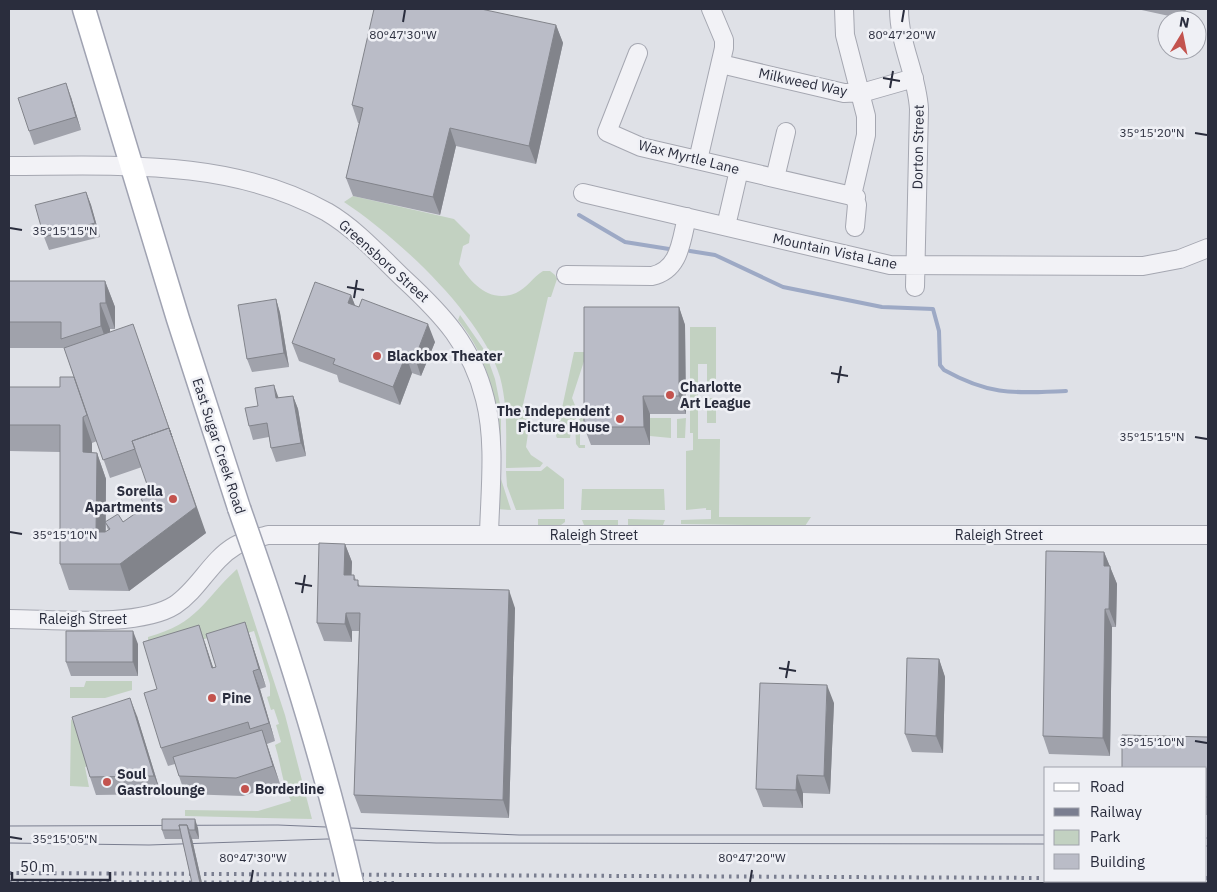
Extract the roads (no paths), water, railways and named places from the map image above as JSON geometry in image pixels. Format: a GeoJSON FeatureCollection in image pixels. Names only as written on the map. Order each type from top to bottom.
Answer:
{"type":"FeatureCollection","features":[{"type":"Feature","properties":{"kind":"main road","name":"East Sugar Creek Road"},"geometry":{"type":"LineString","coordinates":[[84,9],[131,167],[307,710],[333,801],[352,883]]}},
{"type":"Feature","properties":{"kind":"street"},"geometry":{"type":"LineString","coordinates":[[698,160],[721,64],[724,40],[711,9]]}},
{"type":"Feature","properties":{"kind":"street"},"geometry":{"type":"LineString","coordinates":[[844,9],[845,35],[861,92],[867,125],[853,191],[856,197],[857,212],[855,227]]}},
{"type":"Feature","properties":{"kind":"street","name":"Dorton Street"},"geometry":{"type":"LineString","coordinates":[[899,9],[901,35],[918,98],[915,287]]}},
{"type":"Feature","properties":{"kind":"street","name":"Wax Myrtle Lane"},"geometry":{"type":"LineString","coordinates":[[638,53],[607,132],[642,147],[856,197]]}},
{"type":"Feature","properties":{"kind":"street","name":"Milkweed Way"},"geometry":{"type":"LineString","coordinates":[[721,64],[836,91],[861,92],[914,78]]}},
{"type":"Feature","properties":{"kind":"street"},"geometry":{"type":"LineString","coordinates":[[775,178],[786,132]]}},
{"type":"Feature","properties":{"kind":"street","name":"Greensboro Street"},"geometry":{"type":"LineString","coordinates":[[9,166],[131,167],[226,174],[294,197],[328,213],[350,228],[435,307],[465,346],[479,375],[486,401],[490,451],[489,535]]}},
{"type":"Feature","properties":{"kind":"street"},"geometry":{"type":"LineString","coordinates":[[726,226],[739,170]]}},
{"type":"Feature","properties":{"kind":"street","name":"Mountain Vista Lane"},"geometry":{"type":"LineString","coordinates":[[583,193],[890,265],[1143,266],[1180,259],[1208,248]]}},
{"type":"Feature","properties":{"kind":"street"},"geometry":{"type":"LineString","coordinates":[[566,276],[652,276],[665,271],[675,261],[679,252],[687,217]]}},
{"type":"Feature","properties":{"kind":"street","name":"Raleigh Street"},"geometry":{"type":"LineString","coordinates":[[9,619],[126,620],[159,613],[176,604],[220,557],[237,545],[268,535],[1208,535]]}},
{"type":"Feature","properties":{"kind":"waterway"},"geometry":{"type":"LineString","coordinates":[[579,215],[625,242],[669,249]]}},
{"type":"Feature","properties":{"kind":"waterway"},"geometry":{"type":"LineString","coordinates":[[690,251],[715,255],[783,287],[882,307],[933,309],[939,331],[940,365],[944,370],[976,385],[990,389],[1017,392],[1066,391]]}},
{"type":"Feature","properties":{"kind":"tram line"},"geometry":{"type":"LineString","coordinates":[[9,826],[278,825],[519,835],[1044,835]]}},
{"type":"Feature","properties":{"kind":"tram line"},"geometry":{"type":"LineString","coordinates":[[9,843],[149,845],[327,839],[436,843],[1044,844]]}},
{"type":"Feature","properties":{"kind":"railway"},"geometry":{"type":"LineString","coordinates":[[9,873],[1044,878]]}},
{"type":"Feature","properties":{"kind":"railway"},"geometry":{"type":"LineString","coordinates":[[9,882],[397,883]]}},
{"type":"Feature","properties":{"kind":"place","name":"Blackbox Theater"},"geometry":{"type":"Point","coordinates":[377,356]}},
{"type":"Feature","properties":{"kind":"place","name":"Charlotte Art League"},"geometry":{"type":"Point","coordinates":[670,395]}},
{"type":"Feature","properties":{"kind":"place","name":"The Independent Picture House"},"geometry":{"type":"Point","coordinates":[620,419]}},
{"type":"Feature","properties":{"kind":"place","name":"Sorella Apartments"},"geometry":{"type":"Point","coordinates":[173,499]}},
{"type":"Feature","properties":{"kind":"place","name":"Pine"},"geometry":{"type":"Point","coordinates":[212,698]}},
{"type":"Feature","properties":{"kind":"place","name":"Soul Gastrolounge"},"geometry":{"type":"Point","coordinates":[107,782]}},
{"type":"Feature","properties":{"kind":"place","name":"Borderline"},"geometry":{"type":"Point","coordinates":[245,789]}}]}
